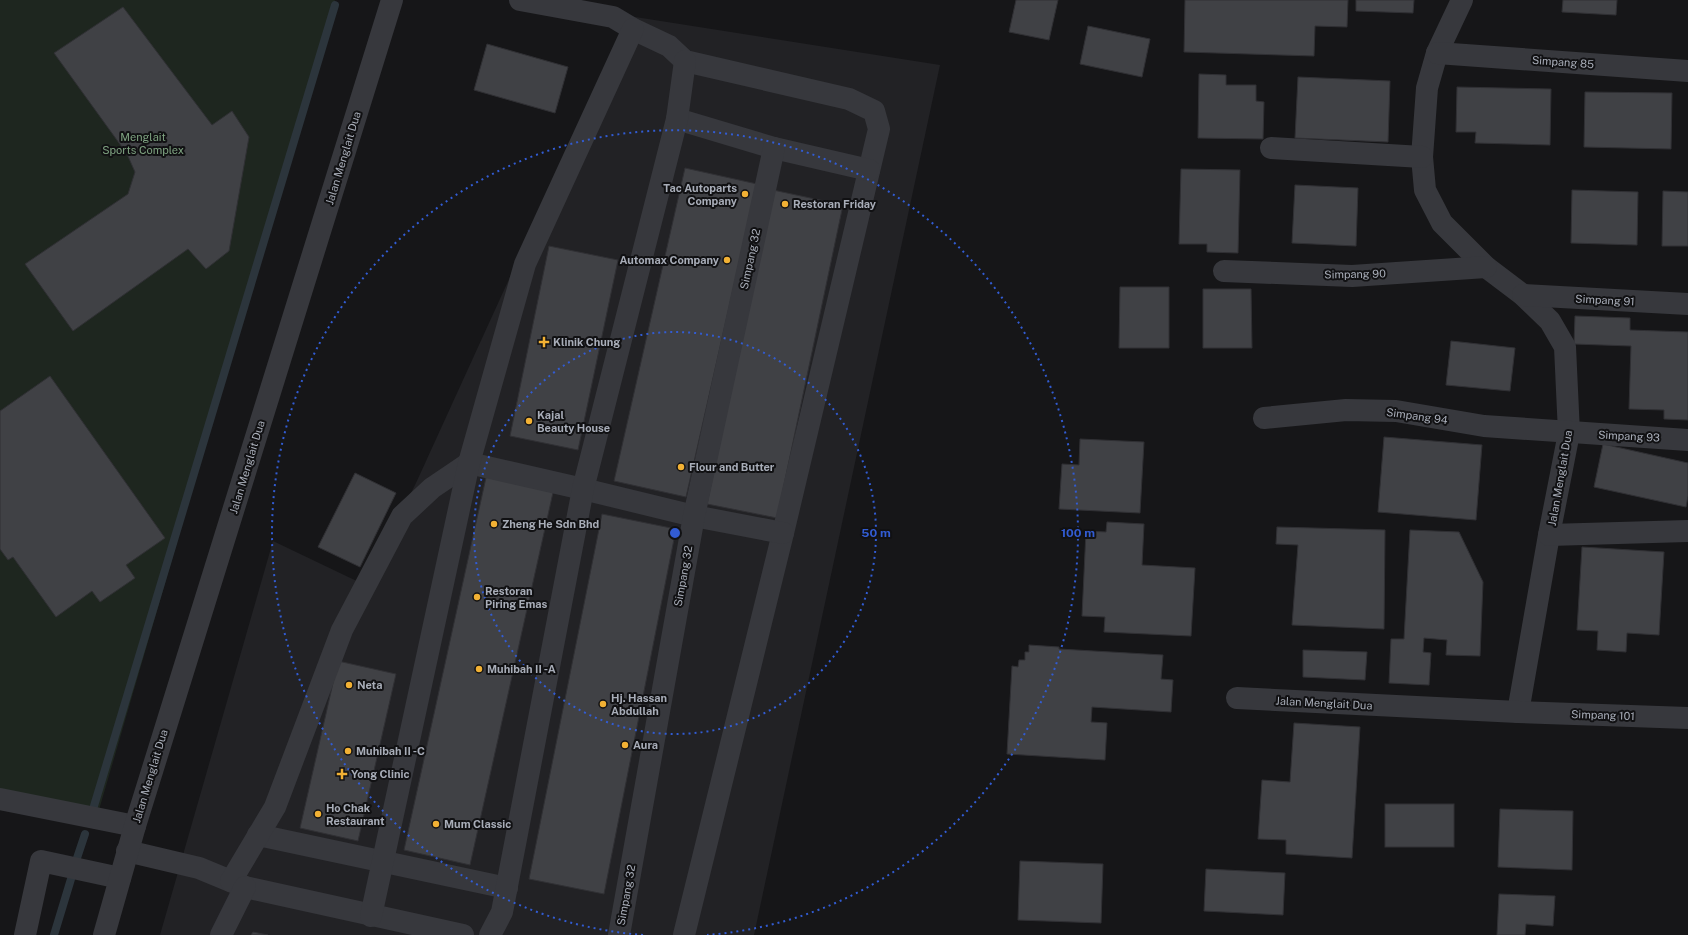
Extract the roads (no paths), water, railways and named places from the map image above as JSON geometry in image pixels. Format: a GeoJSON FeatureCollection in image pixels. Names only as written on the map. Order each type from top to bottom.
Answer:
{"type":"FeatureCollection","features":[{"type":"Feature","properties":{"kind":"street","name":"Jalan Menglait Dua"},"geometry":{"type":"LineString","coordinates":[[104,935],[135,826],[392,0]]}},
{"type":"Feature","properties":{"kind":"street"},"geometry":{"type":"LineString","coordinates":[[520,0],[613,17],[633,29],[669,46],[685,61],[849,99],[874,111],[879,129],[783,533],[684,935]]}},
{"type":"Feature","properties":{"kind":"street","name":"Jalan Menglait Dua"},"geometry":{"type":"LineString","coordinates":[[1237,698],[1518,712],[1549,535],[1570,433],[1565,347],[1550,321],[1523,295],[1486,267],[1442,223],[1425,190],[1422,157],[1427,88],[1437,53],[1462,0]]}},
{"type":"Feature","properties":{"kind":"street"},"geometry":{"type":"LineString","coordinates":[[371,916],[470,463],[525,264],[633,29]]}},
{"type":"Feature","properties":{"kind":"street","name":"Simpang 85"},"geometry":{"type":"LineString","coordinates":[[1437,53],[1688,71]]}},
{"type":"Feature","properties":{"kind":"street"},"geometry":{"type":"LineString","coordinates":[[490,935],[502,912],[583,489],[678,119],[685,61]]}},
{"type":"Feature","properties":{"kind":"street"},"geometry":{"type":"LineString","coordinates":[[678,119],[774,148],[869,170]]}},
{"type":"Feature","properties":{"kind":"street","name":"Simpang 32"},"geometry":{"type":"LineString","coordinates":[[619,935],[694,516],[774,148]]}},
{"type":"Feature","properties":{"kind":"street"},"geometry":{"type":"LineString","coordinates":[[1271,148],[1422,157]]}},
{"type":"Feature","properties":{"kind":"street","name":"Simpang 90"},"geometry":{"type":"LineString","coordinates":[[1224,271],[1352,276],[1486,267]]}},
{"type":"Feature","properties":{"kind":"street","name":"Simpang 91"},"geometry":{"type":"LineString","coordinates":[[1523,295],[1688,304]]}},
{"type":"Feature","properties":{"kind":"street","name":"Simpang 94"},"geometry":{"type":"LineString","coordinates":[[1264,418],[1346,410],[1396,411],[1484,426],[1570,433]]}},
{"type":"Feature","properties":{"kind":"street","name":"Simpang 93"},"geometry":{"type":"LineString","coordinates":[[1570,433],[1688,440]]}},
{"type":"Feature","properties":{"kind":"street"},"geometry":{"type":"LineString","coordinates":[[221,935],[238,884],[258,835],[275,807],[342,630],[402,516],[432,488],[470,463],[694,516],[783,533]]}},
{"type":"Feature","properties":{"kind":"street"},"geometry":{"type":"LineString","coordinates":[[1549,535],[1688,531]]}},
{"type":"Feature","properties":{"kind":"street","name":"Simpang 101"},"geometry":{"type":"LineString","coordinates":[[1518,712],[1688,718]]}},
{"type":"Feature","properties":{"kind":"street"},"geometry":{"type":"LineString","coordinates":[[0,799],[135,826]]}},
{"type":"Feature","properties":{"kind":"street"},"geometry":{"type":"LineString","coordinates":[[258,835],[507,888]]}},
{"type":"Feature","properties":{"kind":"street"},"geometry":{"type":"LineString","coordinates":[[128,851],[199,868],[238,884],[371,916],[463,935]]}},
{"type":"Feature","properties":{"kind":"street"},"geometry":{"type":"LineString","coordinates":[[25,935],[41,861],[120,878]]}},
{"type":"Feature","properties":{"kind":"waterway"},"geometry":{"type":"LineString","coordinates":[[94,806],[335,5]]}},
{"type":"Feature","properties":{"kind":"waterway"},"geometry":{"type":"LineString","coordinates":[[77,858],[85,834]]}},
{"type":"Feature","properties":{"kind":"waterway"},"geometry":{"type":"LineString","coordinates":[[54,935],[71,879]]}},
{"type":"Feature","properties":{"kind":"place","name":"Tac Autoparts Company"},"geometry":{"type":"Point","coordinates":[745,194]}},
{"type":"Feature","properties":{"kind":"place","name":"Restoran Friday"},"geometry":{"type":"Point","coordinates":[785,204]}},
{"type":"Feature","properties":{"kind":"place","name":"Automax Company"},"geometry":{"type":"Point","coordinates":[727,260]}},
{"type":"Feature","properties":{"kind":"place","name":"Klinik Chung"},"geometry":{"type":"Point","coordinates":[544,342]}},
{"type":"Feature","properties":{"kind":"place","name":"Kajal Beauty House"},"geometry":{"type":"Point","coordinates":[529,421]}},
{"type":"Feature","properties":{"kind":"place","name":"Flour and Butter"},"geometry":{"type":"Point","coordinates":[681,467]}},
{"type":"Feature","properties":{"kind":"place","name":"Zheng He Sdn Bhd"},"geometry":{"type":"Point","coordinates":[494,524]}},
{"type":"Feature","properties":{"kind":"place","name":"Restoran Piring Emas"},"geometry":{"type":"Point","coordinates":[477,597]}},
{"type":"Feature","properties":{"kind":"place","name":"Muhibah II -A"},"geometry":{"type":"Point","coordinates":[479,669]}},
{"type":"Feature","properties":{"kind":"place","name":"Neta"},"geometry":{"type":"Point","coordinates":[349,685]}},
{"type":"Feature","properties":{"kind":"place","name":"Hj. Hassan Abdullah"},"geometry":{"type":"Point","coordinates":[603,704]}},
{"type":"Feature","properties":{"kind":"place","name":"Aura"},"geometry":{"type":"Point","coordinates":[625,745]}},
{"type":"Feature","properties":{"kind":"place","name":"Muhibah II -C"},"geometry":{"type":"Point","coordinates":[348,751]}},
{"type":"Feature","properties":{"kind":"place","name":"Yong Clinic"},"geometry":{"type":"Point","coordinates":[342,774]}},
{"type":"Feature","properties":{"kind":"place","name":"Ho Chak Restaurant"},"geometry":{"type":"Point","coordinates":[318,814]}},
{"type":"Feature","properties":{"kind":"place","name":"Mum Classic"},"geometry":{"type":"Point","coordinates":[436,824]}},
{"type":"Feature","properties":{"kind":"park label","name":"Menglait Sports Complex"},"geometry":{"type":"Point","coordinates":[143,143]}}]}
